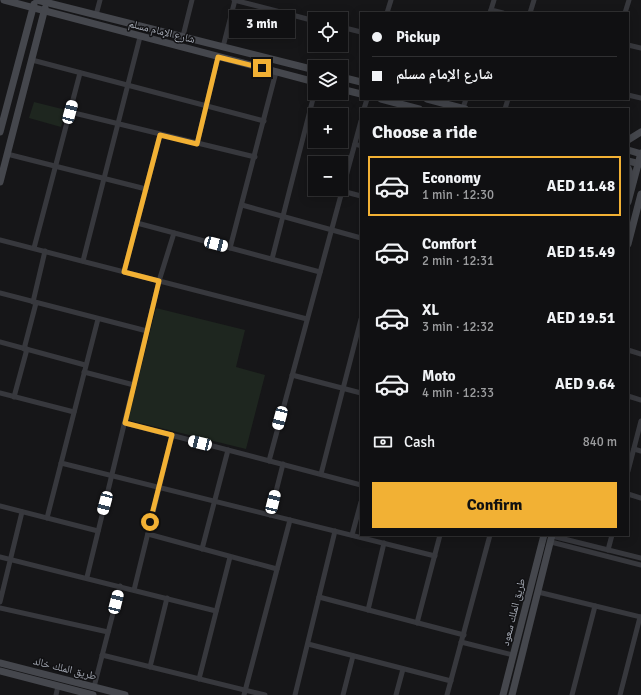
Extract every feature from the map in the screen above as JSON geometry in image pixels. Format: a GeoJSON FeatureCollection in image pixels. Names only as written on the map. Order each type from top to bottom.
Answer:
{"type":"FeatureCollection","features":[{"type":"Feature","properties":{"kind":"main road","name":"شارع الإمام مسلم"},"geometry":{"type":"LineString","coordinates":[[4,0],[308,80]]}},
{"type":"Feature","properties":{"kind":"main road","name":"شارع الإمام مسلم"},"geometry":{"type":"LineString","coordinates":[[36,0],[47,1],[96,15],[308,68]]}},
{"type":"Feature","properties":{"kind":"main road"},"geometry":{"type":"LineString","coordinates":[[0,132],[36,0]]}},
{"type":"Feature","properties":{"kind":"main road"},"geometry":{"type":"LineString","coordinates":[[0,182],[47,1]]}},
{"type":"Feature","properties":{"kind":"main road"},"geometry":{"type":"LineString","coordinates":[[348,79],[360,82]]}},
{"type":"Feature","properties":{"kind":"main road"},"geometry":{"type":"LineString","coordinates":[[348,91],[360,94]]}},
{"type":"Feature","properties":{"kind":"main road"},"geometry":{"type":"LineString","coordinates":[[385,100],[415,108]]}},
{"type":"Feature","properties":{"kind":"main road"},"geometry":{"type":"LineString","coordinates":[[430,100],[460,108]]}},
{"type":"Feature","properties":{"kind":"main road"},"geometry":{"type":"LineString","coordinates":[[629,139],[641,132]]}},
{"type":"Feature","properties":{"kind":"main road"},"geometry":{"type":"LineString","coordinates":[[629,150],[641,153],[629,198]]}},
{"type":"Feature","properties":{"kind":"main road"},"geometry":{"type":"LineString","coordinates":[[629,161],[639,164]]}},
{"type":"Feature","properties":{"kind":"main road"},"geometry":{"type":"LineString","coordinates":[[629,171],[633,182]]}},
{"type":"Feature","properties":{"kind":"main road"},"geometry":{"type":"LineString","coordinates":[[629,241],[638,216],[641,194]]}},
{"type":"Feature","properties":{"kind":"main road","name":"طريق الملك سعود"},"geometry":{"type":"LineString","coordinates":[[503,695],[544,536]]}},
{"type":"Feature","properties":{"kind":"main road","name":"طريق الملك سعود"},"geometry":{"type":"LineString","coordinates":[[512,695],[552,538]]}},
{"type":"Feature","properties":{"kind":"main road","name":"طريق الملك خالد"},"geometry":{"type":"LineString","coordinates":[[0,663],[125,695]]}},
{"type":"Feature","properties":{"kind":"main road","name":"طريق الملك خالد"},"geometry":{"type":"LineString","coordinates":[[0,671],[93,695]]}},
{"type":"Feature","properties":{"kind":"street"},"geometry":{"type":"LineString","coordinates":[[96,15],[100,0]]}},
{"type":"Feature","properties":{"kind":"street"},"geometry":{"type":"LineString","coordinates":[[183,36],[192,0]]}},
{"type":"Feature","properties":{"kind":"street"},"geometry":{"type":"LineString","coordinates":[[223,47],[234,0],[308,19]]}},
{"type":"Feature","properties":{"kind":"street"},"geometry":{"type":"LineString","coordinates":[[387,12],[391,0]]}},
{"type":"Feature","properties":{"kind":"street"},"geometry":{"type":"LineString","coordinates":[[490,12],[494,0]]}},
{"type":"Feature","properties":{"kind":"street"},"geometry":{"type":"LineString","coordinates":[[530,12],[534,0]]}},
{"type":"Feature","properties":{"kind":"street"},"geometry":{"type":"LineString","coordinates":[[625,12],[629,0]]}},
{"type":"Feature","properties":{"kind":"street"},"geometry":{"type":"LineString","coordinates":[[348,29],[360,32]]}},
{"type":"Feature","properties":{"kind":"street"},"geometry":{"type":"LineString","coordinates":[[83,261],[140,37]]}},
{"type":"Feature","properties":{"kind":"street"},"geometry":{"type":"LineString","coordinates":[[629,45],[641,48]]}},
{"type":"Feature","properties":{"kind":"street"},"geometry":{"type":"LineString","coordinates":[[197,144],[218,57]]}},
{"type":"Feature","properties":{"kind":"street"},"geometry":{"type":"LineString","coordinates":[[32,60],[264,120]]}},
{"type":"Feature","properties":{"kind":"street"},"geometry":{"type":"LineString","coordinates":[[34,248],[80,72]]}},
{"type":"Feature","properties":{"kind":"street"},"geometry":{"type":"LineString","coordinates":[[230,248],[276,72]]}},
{"type":"Feature","properties":{"kind":"street"},"geometry":{"type":"LineString","coordinates":[[629,95],[641,98]]}},
{"type":"Feature","properties":{"kind":"street"},"geometry":{"type":"LineString","coordinates":[[272,259],[313,100]]}},
{"type":"Feature","properties":{"kind":"street"},"geometry":{"type":"LineString","coordinates":[[70,112],[255,157]]}},
{"type":"Feature","properties":{"kind":"street"},"geometry":{"type":"LineString","coordinates":[[348,169],[360,125]]}},
{"type":"Feature","properties":{"kind":"street"},"geometry":{"type":"LineString","coordinates":[[124,272],[160,135]]}},
{"type":"Feature","properties":{"kind":"street"},"geometry":{"type":"LineString","coordinates":[[355,144],[360,146]]}},
{"type":"Feature","properties":{"kind":"street"},"geometry":{"type":"LineString","coordinates":[[7,154],[146,189]]}},
{"type":"Feature","properties":{"kind":"street"},"geometry":{"type":"LineString","coordinates":[[348,193],[360,196]]}},
{"type":"Feature","properties":{"kind":"street"},"geometry":{"type":"LineString","coordinates":[[268,461],[341,196]]}},
{"type":"Feature","properties":{"kind":"street"},"geometry":{"type":"LineString","coordinates":[[242,205],[360,238]]}},
{"type":"Feature","properties":{"kind":"street"},"geometry":{"type":"LineString","coordinates":[[137,223],[320,272]]}},
{"type":"Feature","properties":{"kind":"street"},"geometry":{"type":"LineString","coordinates":[[87,577],[159,281],[174,233]]}},
{"type":"Feature","properties":{"kind":"street"},"geometry":{"type":"LineString","coordinates":[[0,240],[307,319]]}},
{"type":"Feature","properties":{"kind":"street"},"geometry":{"type":"LineString","coordinates":[[14,397],[45,251]]}},
{"type":"Feature","properties":{"kind":"street"},"geometry":{"type":"LineString","coordinates":[[0,293],[147,331]]}},
{"type":"Feature","properties":{"kind":"street"},"geometry":{"type":"LineString","coordinates":[[47,518],[98,319]]}},
{"type":"Feature","properties":{"kind":"street"},"geometry":{"type":"LineString","coordinates":[[321,474],[360,323]]}},
{"type":"Feature","properties":{"kind":"street"},"geometry":{"type":"LineString","coordinates":[[0,342],[86,365]]}},
{"type":"Feature","properties":{"kind":"street"},"geometry":{"type":"LineString","coordinates":[[629,350],[641,354]]}},
{"type":"Feature","properties":{"kind":"street"},"geometry":{"type":"LineString","coordinates":[[84,372],[134,385]]}},
{"type":"Feature","properties":{"kind":"street"},"geometry":{"type":"LineString","coordinates":[[292,375],[360,393]]}},
{"type":"Feature","properties":{"kind":"street"},"geometry":{"type":"LineString","coordinates":[[0,395],[74,412]]}},
{"type":"Feature","properties":{"kind":"street"},"geometry":{"type":"LineString","coordinates":[[629,396],[641,400]]}},
{"type":"Feature","properties":{"kind":"street"},"geometry":{"type":"LineString","coordinates":[[629,467],[641,421]]}},
{"type":"Feature","properties":{"kind":"street"},"geometry":{"type":"LineString","coordinates":[[125,423],[360,485]]}},
{"type":"Feature","properties":{"kind":"street"},"geometry":{"type":"LineString","coordinates":[[134,590],[172,435]]}},
{"type":"Feature","properties":{"kind":"street"},"geometry":{"type":"LineString","coordinates":[[634,449],[641,451]]}},
{"type":"Feature","properties":{"kind":"street"},"geometry":{"type":"LineString","coordinates":[[202,549],[228,450]]}},
{"type":"Feature","properties":{"kind":"street"},"geometry":{"type":"LineString","coordinates":[[61,463],[435,556]]}},
{"type":"Feature","properties":{"kind":"street"},"geometry":{"type":"LineString","coordinates":[[270,515],[283,464]]}},
{"type":"Feature","properties":{"kind":"street"},"geometry":{"type":"LineString","coordinates":[[629,494],[641,498]]}},
{"type":"Feature","properties":{"kind":"street"},"geometry":{"type":"LineString","coordinates":[[0,506],[98,531]]}},
{"type":"Feature","properties":{"kind":"street"},"geometry":{"type":"LineString","coordinates":[[352,535],[360,506]]}},
{"type":"Feature","properties":{"kind":"street"},"geometry":{"type":"LineString","coordinates":[[0,602],[22,512]]}},
{"type":"Feature","properties":{"kind":"street"},"geometry":{"type":"LineString","coordinates":[[244,692],[290,520]]}},
{"type":"Feature","properties":{"kind":"street"},"geometry":{"type":"LineString","coordinates":[[295,695],[336,531]]}},
{"type":"Feature","properties":{"kind":"street"},"geometry":{"type":"LineString","coordinates":[[148,534],[277,569]]}},
{"type":"Feature","properties":{"kind":"street"},"geometry":{"type":"LineString","coordinates":[[417,623],[440,536]]}},
{"type":"Feature","properties":{"kind":"street"},"geometry":{"type":"LineString","coordinates":[[447,695],[490,536]]}},
{"type":"Feature","properties":{"kind":"street"},"geometry":{"type":"LineString","coordinates":[[608,550],[612,536]]}},
{"type":"Feature","properties":{"kind":"street"},"geometry":{"type":"LineString","coordinates":[[552,538],[641,558]]}},
{"type":"Feature","properties":{"kind":"street"},"geometry":{"type":"LineString","coordinates":[[552,538],[641,565]]}},
{"type":"Feature","properties":{"kind":"street"},"geometry":{"type":"LineString","coordinates":[[368,610],[384,543]]}},
{"type":"Feature","properties":{"kind":"street"},"geometry":{"type":"LineString","coordinates":[[0,557],[87,577],[216,611]]}},
{"type":"Feature","properties":{"kind":"street"},"geometry":{"type":"LineString","coordinates":[[199,679],[230,557]]}},
{"type":"Feature","properties":{"kind":"street"},"geometry":{"type":"LineString","coordinates":[[94,687],[120,586]]}},
{"type":"Feature","properties":{"kind":"street"},"geometry":{"type":"LineString","coordinates":[[538,592],[640,617],[620,695]]}},
{"type":"Feature","properties":{"kind":"street"},"geometry":{"type":"LineString","coordinates":[[319,597],[464,635]]}},
{"type":"Feature","properties":{"kind":"street"},"geometry":{"type":"LineString","coordinates":[[150,667],[167,598]]}},
{"type":"Feature","properties":{"kind":"street"},"geometry":{"type":"LineString","coordinates":[[572,695],[595,606]]}},
{"type":"Feature","properties":{"kind":"street"},"geometry":{"type":"LineString","coordinates":[[0,608],[108,632]]}},
{"type":"Feature","properties":{"kind":"street"},"geometry":{"type":"LineString","coordinates":[[462,642],[513,655]]}},
{"type":"Feature","properties":{"kind":"street"},"geometry":{"type":"LineString","coordinates":[[308,644],[451,681]]}},
{"type":"Feature","properties":{"kind":"street"},"geometry":{"type":"LineString","coordinates":[[102,655],[199,679],[244,692],[265,695]]}},
{"type":"Feature","properties":{"kind":"street"},"geometry":{"type":"LineString","coordinates":[[343,695],[353,656]]}},
{"type":"Feature","properties":{"kind":"street"},"geometry":{"type":"LineString","coordinates":[[396,695],[403,669]]}},
{"type":"Feature","properties":{"kind":"street"},"geometry":{"type":"LineString","coordinates":[[56,695],[58,686]]}},
{"type":"Feature","properties":{"kind":"shaded area"},"geometry":{"type":"Polygon","coordinates":[[[34,102],[66,110],[61,127],[29,118],[34,102]]]}},
{"type":"Feature","properties":{"kind":"shaded area"},"geometry":{"type":"Polygon","coordinates":[[[156,308],[245,330],[236,367],[265,375],[246,449],[128,420],[156,308]]]}},
{"type":"Feature","properties":{"kind":"route"},"geometry":{"type":"LineString","coordinates":[[150,522],[172,435],[125,423],[159,281],[124,272],[160,135],[197,144],[218,57],[262,68]]}}]}
